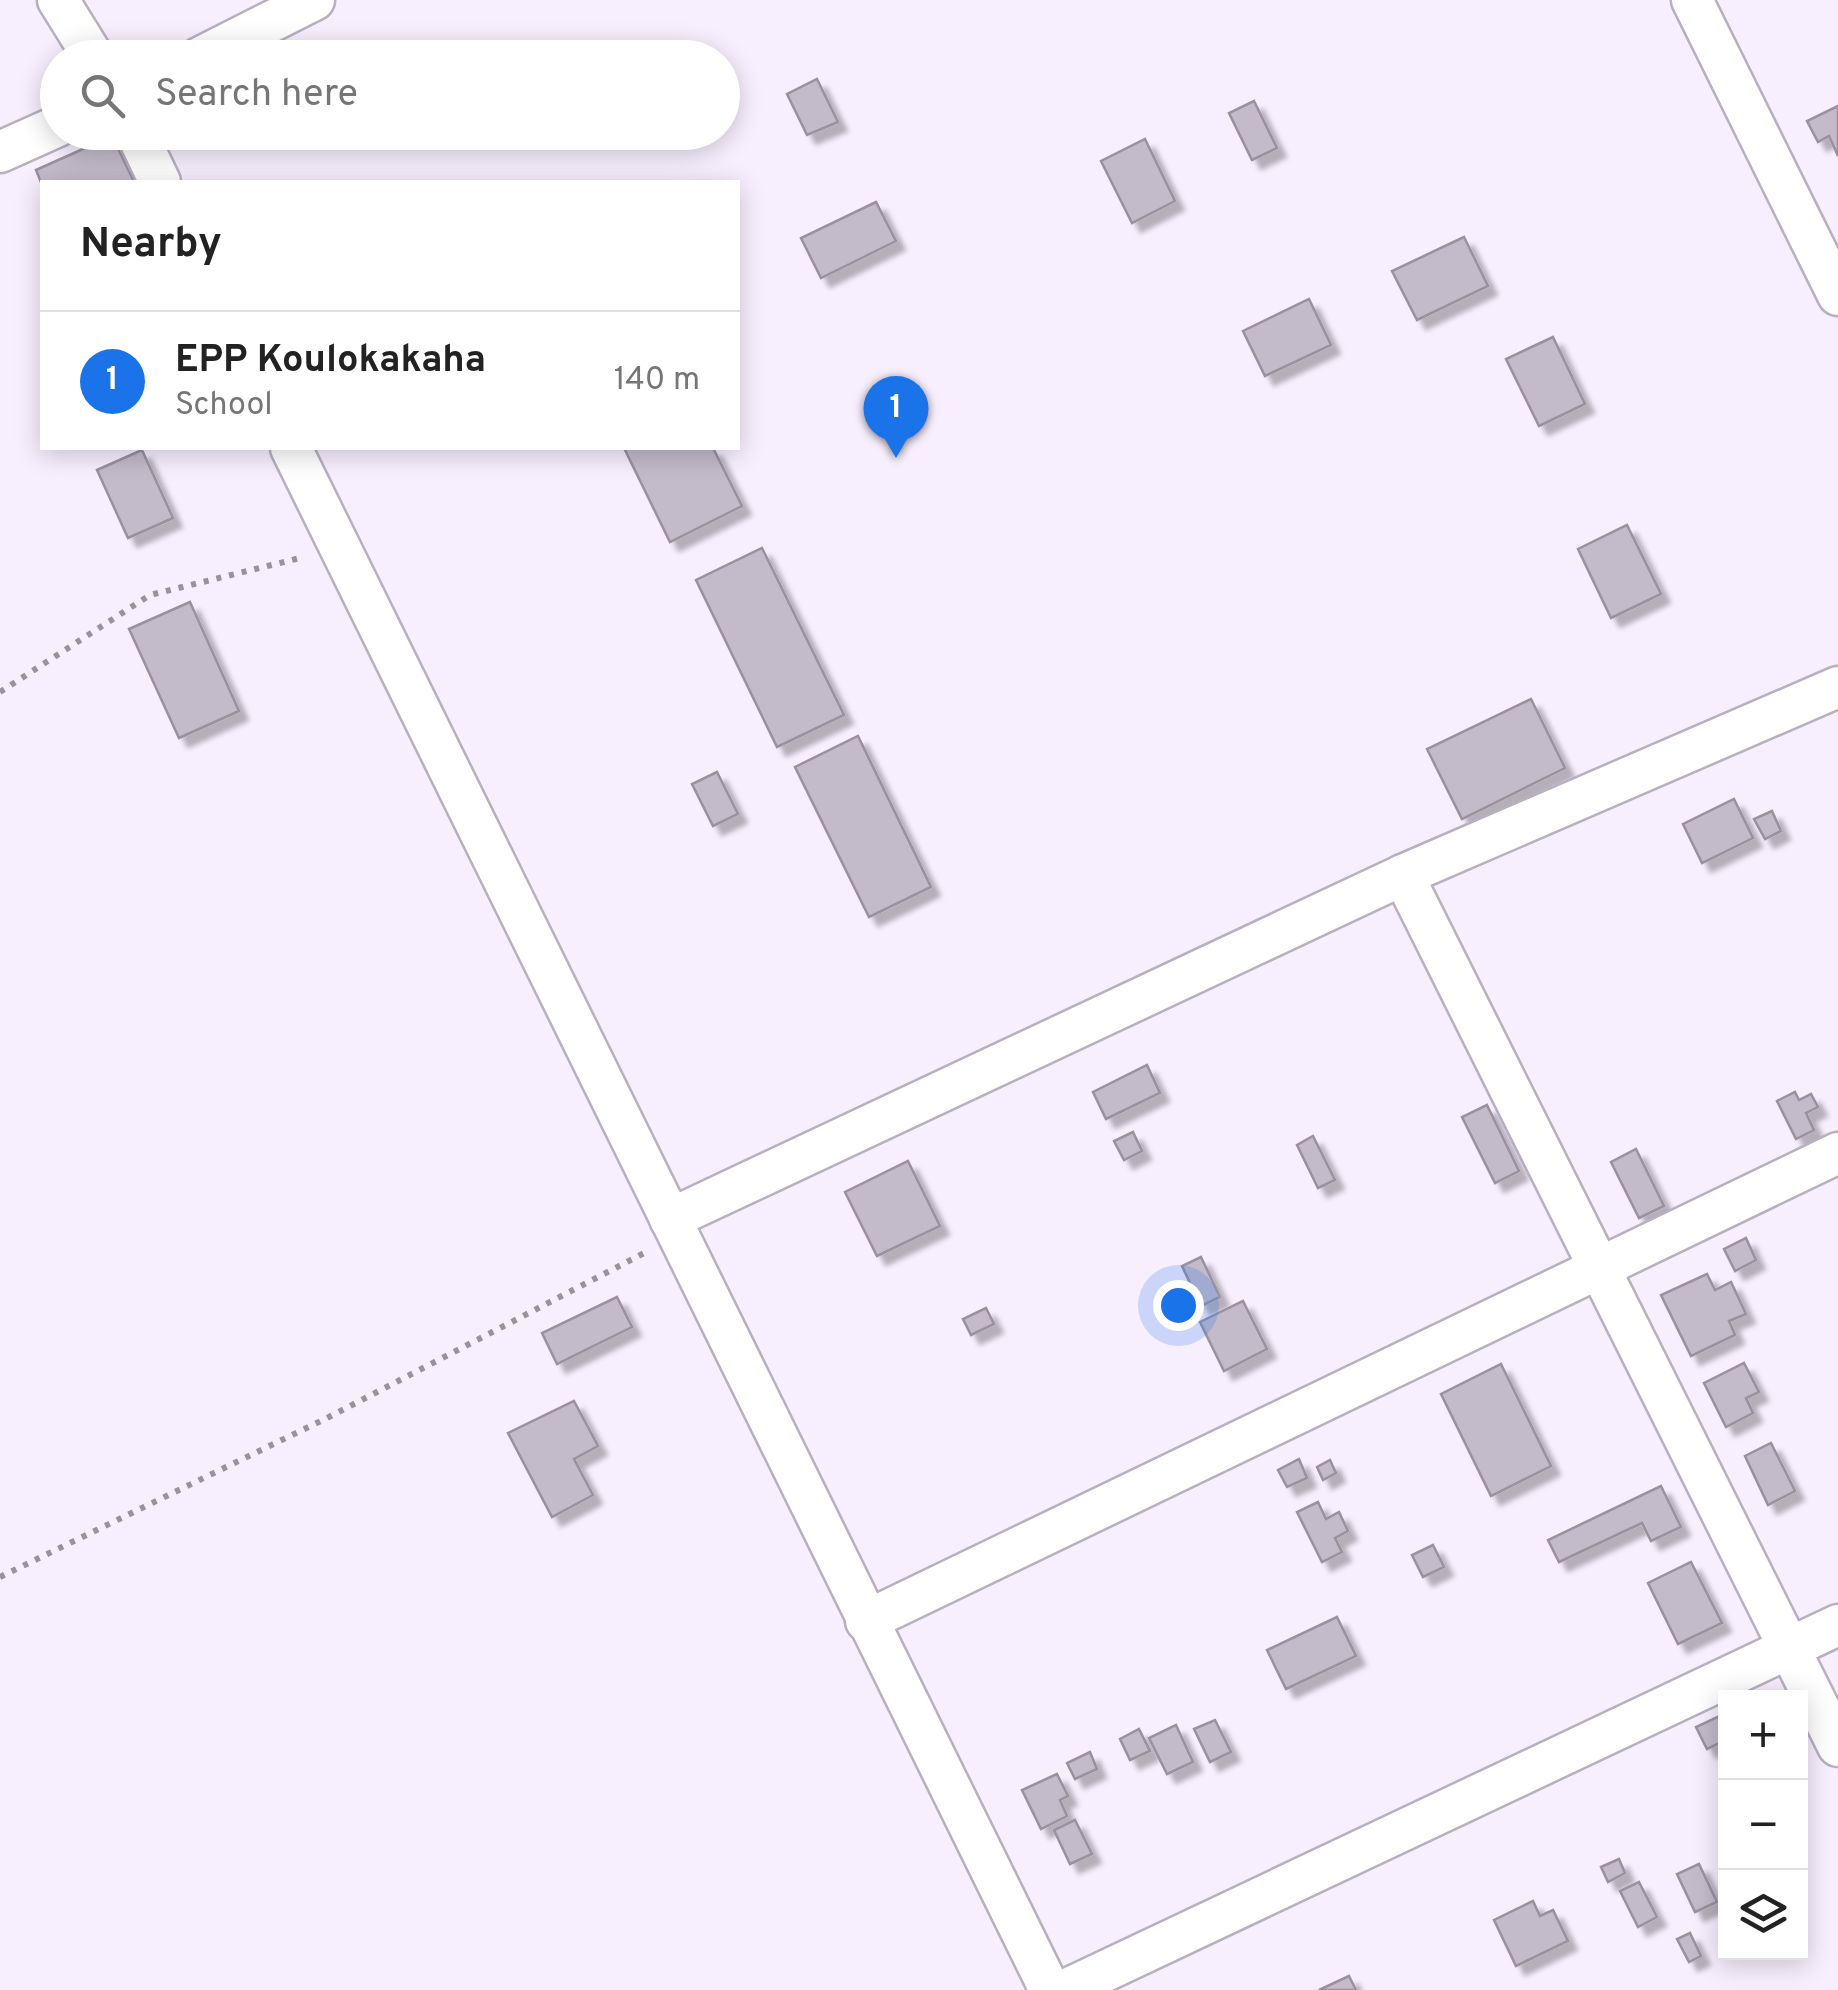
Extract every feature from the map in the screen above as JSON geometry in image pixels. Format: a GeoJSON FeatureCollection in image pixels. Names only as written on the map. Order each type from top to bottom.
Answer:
{"type":"FeatureCollection","features":[{"type":"Feature","properties":{"kind":"street"},"geometry":{"type":"LineString","coordinates":[[58,0],[83,40]]}},
{"type":"Feature","properties":{"kind":"street"},"geometry":{"type":"LineString","coordinates":[[235,40],[314,0]]}},
{"type":"Feature","properties":{"kind":"street"},"geometry":{"type":"LineString","coordinates":[[1692,0],[1838,295]]}},
{"type":"Feature","properties":{"kind":"street"},"geometry":{"type":"LineString","coordinates":[[0,152],[40,134]]}},
{"type":"Feature","properties":{"kind":"street"},"geometry":{"type":"LineString","coordinates":[[145,150],[159,180]]}},
{"type":"Feature","properties":{"kind":"street"},"geometry":{"type":"LineString","coordinates":[[291,450],[1050,1990]]}},
{"type":"Feature","properties":{"kind":"street"},"geometry":{"type":"LineString","coordinates":[[674,1228],[1402,875],[1838,687]]}},
{"type":"Feature","properties":{"kind":"street"},"geometry":{"type":"LineString","coordinates":[[1402,875],[1838,1746]]}},
{"type":"Feature","properties":{"kind":"street"},"geometry":{"type":"LineString","coordinates":[[866,1621],[1838,1152]]}},
{"type":"Feature","properties":{"kind":"street"},"geometry":{"type":"LineString","coordinates":[[1065,1990],[1838,1625]]}},
{"type":"Feature","properties":{"kind":"path"},"geometry":{"type":"LineString","coordinates":[[0,692],[150,595],[340,548]]}},
{"type":"Feature","properties":{"kind":"path"},"geometry":{"type":"LineString","coordinates":[[0,1577],[328,1418],[674,1228]]}},
{"type":"Feature","properties":{"kind":"building"},"geometry":{"type":"Polygon","coordinates":[[[817,79],[838,122],[807,135],[787,94],[817,79]]]}},
{"type":"Feature","properties":{"kind":"building"},"geometry":{"type":"Polygon","coordinates":[[[1254,101],[1277,148],[1252,160],[1229,113],[1254,101]]]}},
{"type":"Feature","properties":{"kind":"building"},"geometry":{"type":"Polygon","coordinates":[[[1838,106],[1838,156],[1829,136],[1818,142],[1807,121],[1838,106]]]}},
{"type":"Feature","properties":{"kind":"building"},"geometry":{"type":"Polygon","coordinates":[[[1145,139],[1175,201],[1132,223],[1101,161],[1145,139]]]}},
{"type":"Feature","properties":{"kind":"building"},"geometry":{"type":"Polygon","coordinates":[[[81,150],[119,150],[133,180],[40,180],[36,170],[81,150]]]}},
{"type":"Feature","properties":{"kind":"building"},"geometry":{"type":"Polygon","coordinates":[[[876,202],[896,241],[821,278],[801,238],[876,202]]]}},
{"type":"Feature","properties":{"kind":"building"},"geometry":{"type":"Polygon","coordinates":[[[1464,237],[1488,286],[1417,320],[1392,271],[1464,237]]]}},
{"type":"Feature","properties":{"kind":"building"},"geometry":{"type":"Polygon","coordinates":[[[1309,299],[1331,345],[1265,376],[1243,331],[1309,299]]]}},
{"type":"Feature","properties":{"kind":"building"},"geometry":{"type":"Polygon","coordinates":[[[1553,337],[1585,404],[1539,426],[1506,359],[1553,337]]]}},
{"type":"Feature","properties":{"kind":"building"},"geometry":{"type":"Polygon","coordinates":[[[142,450],[173,518],[128,538],[97,470],[142,450]]]}},
{"type":"Feature","properties":{"kind":"building"},"geometry":{"type":"Polygon","coordinates":[[[625,450],[714,450],[742,506],[670,542],[625,450]]]}},
{"type":"Feature","properties":{"kind":"building"},"geometry":{"type":"Polygon","coordinates":[[[1627,525],[1661,594],[1611,618],[1578,549],[1627,525]]]}},
{"type":"Feature","properties":{"kind":"building"},"geometry":{"type":"Polygon","coordinates":[[[762,548],[844,715],[777,747],[696,580],[762,548]]]}},
{"type":"Feature","properties":{"kind":"building"},"geometry":{"type":"Polygon","coordinates":[[[190,602],[239,711],[179,738],[129,629],[190,602]]]}},
{"type":"Feature","properties":{"kind":"building"},"geometry":{"type":"Polygon","coordinates":[[[1531,699],[1565,768],[1462,819],[1427,749],[1531,699]]]}},
{"type":"Feature","properties":{"kind":"building"},"geometry":{"type":"Polygon","coordinates":[[[858,736],[931,887],[869,917],[795,767],[858,736]]]}},
{"type":"Feature","properties":{"kind":"building"},"geometry":{"type":"Polygon","coordinates":[[[717,772],[738,814],[713,826],[692,784],[717,772]]]}},
{"type":"Feature","properties":{"kind":"building"},"geometry":{"type":"Polygon","coordinates":[[[1734,799],[1753,838],[1702,863],[1683,824],[1734,799]]]}},
{"type":"Feature","properties":{"kind":"building"},"geometry":{"type":"Polygon","coordinates":[[[1772,811],[1781,831],[1765,839],[1754,819],[1772,811]]]}},
{"type":"Feature","properties":{"kind":"building"},"geometry":{"type":"Polygon","coordinates":[[[1147,1065],[1160,1093],[1106,1119],[1093,1092],[1147,1065]]]}},
{"type":"Feature","properties":{"kind":"building"},"geometry":{"type":"Polygon","coordinates":[[[1795,1092],[1799,1100],[1811,1094],[1818,1107],[1806,1113],[1814,1130],[1796,1139],[1777,1101],[1795,1092]]]}},
{"type":"Feature","properties":{"kind":"building"},"geometry":{"type":"Polygon","coordinates":[[[1487,1105],[1519,1171],[1495,1183],[1462,1117],[1487,1105]]]}},
{"type":"Feature","properties":{"kind":"building"},"geometry":{"type":"Polygon","coordinates":[[[1133,1132],[1142,1151],[1124,1160],[1114,1141],[1133,1132]]]}},
{"type":"Feature","properties":{"kind":"building"},"geometry":{"type":"Polygon","coordinates":[[[1313,1136],[1335,1180],[1318,1188],[1297,1145],[1313,1136]]]}},
{"type":"Feature","properties":{"kind":"building"},"geometry":{"type":"Polygon","coordinates":[[[1636,1149],[1664,1206],[1639,1218],[1611,1162],[1636,1149]]]}},
{"type":"Feature","properties":{"kind":"building"},"geometry":{"type":"Polygon","coordinates":[[[908,1161],[940,1226],[877,1256],[845,1192],[908,1161]]]}},
{"type":"Feature","properties":{"kind":"building"},"geometry":{"type":"Polygon","coordinates":[[[1746,1238],[1756,1260],[1735,1271],[1724,1249],[1746,1238]]]}},
{"type":"Feature","properties":{"kind":"building"},"geometry":{"type":"Polygon","coordinates":[[[1201,1257],[1220,1297],[1201,1306],[1182,1266],[1201,1257]]]}},
{"type":"Feature","properties":{"kind":"building"},"geometry":{"type":"Polygon","coordinates":[[[1707,1274],[1715,1290],[1731,1282],[1746,1314],[1729,1321],[1735,1335],[1691,1356],[1661,1295],[1707,1274]]]}},
{"type":"Feature","properties":{"kind":"building"},"geometry":{"type":"Polygon","coordinates":[[[617,1297],[632,1327],[557,1364],[542,1333],[617,1297]]]}},
{"type":"Feature","properties":{"kind":"building"},"geometry":{"type":"Polygon","coordinates":[[[1243,1301],[1267,1349],[1224,1371],[1200,1322],[1243,1301]]]}},
{"type":"Feature","properties":{"kind":"building"},"geometry":{"type":"Polygon","coordinates":[[[986,1308],[994,1324],[971,1335],[963,1319],[986,1308]]]}},
{"type":"Feature","properties":{"kind":"building"},"geometry":{"type":"Polygon","coordinates":[[[1744,1363],[1759,1392],[1746,1398],[1753,1413],[1726,1427],[1704,1383],[1744,1363]]]}},
{"type":"Feature","properties":{"kind":"building"},"geometry":{"type":"Polygon","coordinates":[[[1501,1364],[1551,1466],[1491,1496],[1441,1394],[1501,1364]]]}},
{"type":"Feature","properties":{"kind":"building"},"geometry":{"type":"Polygon","coordinates":[[[574,1401],[598,1446],[574,1459],[593,1495],[552,1517],[508,1433],[574,1401]]]}},
{"type":"Feature","properties":{"kind":"building"},"geometry":{"type":"Polygon","coordinates":[[[1771,1443],[1795,1491],[1768,1505],[1745,1456],[1771,1443]]]}},
{"type":"Feature","properties":{"kind":"building"},"geometry":{"type":"Polygon","coordinates":[[[1299,1459],[1307,1478],[1287,1487],[1278,1470],[1299,1459]]]}},
{"type":"Feature","properties":{"kind":"building"},"geometry":{"type":"Polygon","coordinates":[[[1330,1460],[1336,1473],[1323,1480],[1317,1467],[1330,1460]]]}},
{"type":"Feature","properties":{"kind":"building"},"geometry":{"type":"Polygon","coordinates":[[[1661,1486],[1681,1527],[1651,1541],[1642,1523],[1559,1562],[1548,1540],[1661,1486]]]}},
{"type":"Feature","properties":{"kind":"building"},"geometry":{"type":"Polygon","coordinates":[[[1318,1502],[1326,1519],[1339,1512],[1348,1531],[1335,1538],[1342,1552],[1322,1562],[1297,1512],[1318,1502]]]}},
{"type":"Feature","properties":{"kind":"building"},"geometry":{"type":"Polygon","coordinates":[[[1433,1545],[1444,1567],[1423,1577],[1412,1555],[1433,1545]]]}},
{"type":"Feature","properties":{"kind":"building"},"geometry":{"type":"Polygon","coordinates":[[[1691,1562],[1722,1623],[1678,1644],[1648,1583],[1691,1562]]]}},
{"type":"Feature","properties":{"kind":"building"},"geometry":{"type":"Polygon","coordinates":[[[1337,1617],[1356,1656],[1286,1689],[1267,1650],[1337,1617]]]}},
{"type":"Feature","properties":{"kind":"building"},"geometry":{"type":"Polygon","coordinates":[[[1718,1717],[1718,1744],[1707,1749],[1696,1727],[1718,1717]]]}},
{"type":"Feature","properties":{"kind":"building"},"geometry":{"type":"Polygon","coordinates":[[[1215,1720],[1231,1752],[1210,1762],[1194,1729],[1215,1720]]]}},
{"type":"Feature","properties":{"kind":"building"},"geometry":{"type":"Polygon","coordinates":[[[1176,1725],[1193,1762],[1167,1774],[1149,1738],[1176,1725]]]}},
{"type":"Feature","properties":{"kind":"building"},"geometry":{"type":"Polygon","coordinates":[[[1139,1729],[1150,1751],[1130,1760],[1120,1739],[1139,1729]]]}},
{"type":"Feature","properties":{"kind":"building"},"geometry":{"type":"Polygon","coordinates":[[[1090,1752],[1097,1769],[1075,1779],[1067,1763],[1090,1752]]]}},
{"type":"Feature","properties":{"kind":"building"},"geometry":{"type":"Polygon","coordinates":[[[1057,1774],[1068,1796],[1060,1800],[1067,1816],[1041,1829],[1022,1790],[1057,1774]]]}},
{"type":"Feature","properties":{"kind":"building"},"geometry":{"type":"Polygon","coordinates":[[[1075,1820],[1092,1854],[1070,1864],[1054,1830],[1075,1820]]]}},
{"type":"Feature","properties":{"kind":"building"},"geometry":{"type":"Polygon","coordinates":[[[1619,1859],[1625,1873],[1608,1882],[1601,1867],[1619,1859]]]}},
{"type":"Feature","properties":{"kind":"building"},"geometry":{"type":"Polygon","coordinates":[[[1699,1864],[1717,1902],[1695,1912],[1677,1874],[1699,1864]]]}},
{"type":"Feature","properties":{"kind":"building"},"geometry":{"type":"Polygon","coordinates":[[[1639,1882],[1657,1917],[1638,1927],[1620,1891],[1639,1882]]]}},
{"type":"Feature","properties":{"kind":"building"},"geometry":{"type":"Polygon","coordinates":[[[1533,1901],[1540,1916],[1553,1910],[1568,1941],[1516,1966],[1494,1920],[1533,1901]]]}},
{"type":"Feature","properties":{"kind":"building"},"geometry":{"type":"Polygon","coordinates":[[[1690,1933],[1701,1956],[1689,1962],[1677,1939],[1690,1933]]]}},
{"type":"Feature","properties":{"kind":"building"},"geometry":{"type":"Polygon","coordinates":[[[1349,1976],[1356,1990],[1319,1990],[1349,1976]]]}},
{"type":"Feature","properties":{"kind":"place","name":"EPP Koulokakaha"},"geometry":{"type":"Point","coordinates":[896,458]}}]}
